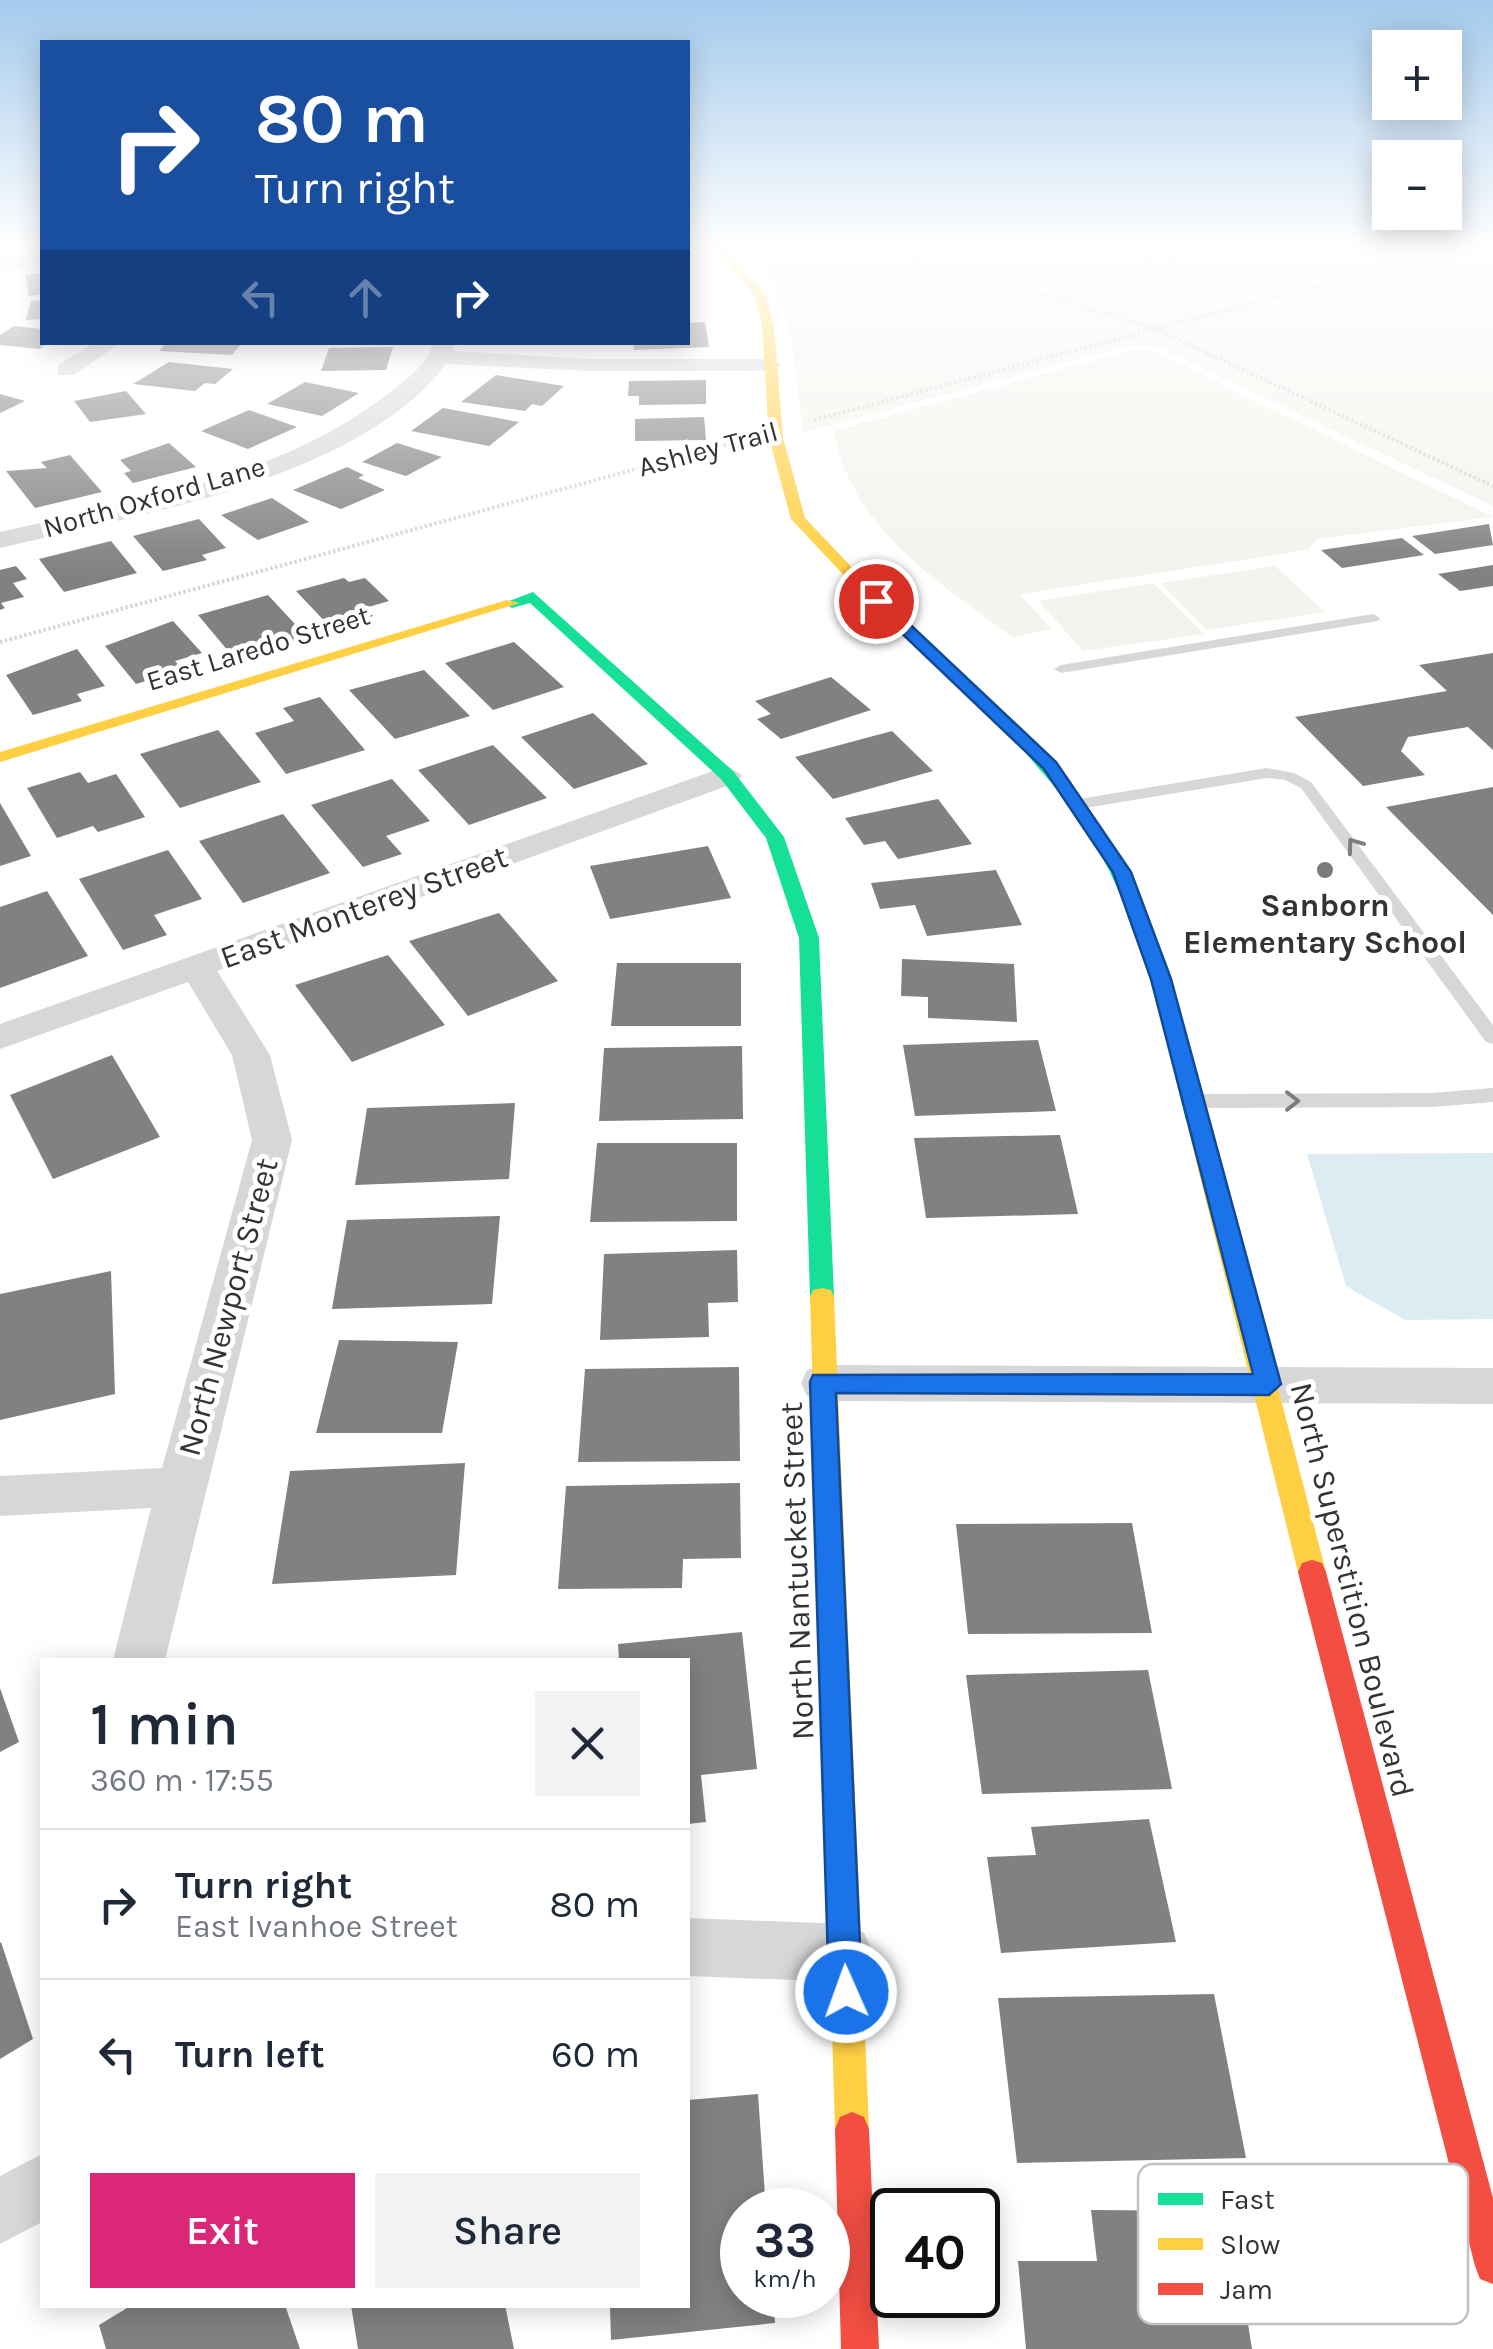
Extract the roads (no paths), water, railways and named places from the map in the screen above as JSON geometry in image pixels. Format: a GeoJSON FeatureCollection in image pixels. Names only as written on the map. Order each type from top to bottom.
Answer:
{"type":"FeatureCollection","features":[{"type":"Feature","properties":{"kind":"street"},"geometry":{"type":"LineString","coordinates":[[66,370],[93,354]]}},
{"type":"Feature","properties":{"kind":"street","name":"North Oxford Lane"},"geometry":{"type":"LineString","coordinates":[[0,540],[210,486],[290,458],[359,424],[406,391],[441,354]]}},
{"type":"Feature","properties":{"kind":"street"},"geometry":{"type":"LineString","coordinates":[[477,354],[590,366],[770,366]]}},
{"type":"Feature","properties":{"kind":"street","name":"North Superstition Boulevard"},"geometry":{"type":"LineString","coordinates":[[769,354],[782,470],[798,520],[817,543],[1050,766],[1122,872],[1144,923],[1269,1384],[1345,1708],[1466,2164]]}},
{"type":"Feature","properties":{"kind":"street","name":"East Laredo Street"},"geometry":{"type":"LineString","coordinates":[[0,757],[534,597]]}},
{"type":"Feature","properties":{"kind":"street","name":"North Nantucket Street"},"geometry":{"type":"LineString","coordinates":[[534,597],[727,775],[775,837],[809,938],[822,1382],[860,2349]]}},
{"type":"Feature","properties":{"kind":"street","name":"East Monterey Street"},"geometry":{"type":"LineString","coordinates":[[0,1037],[727,775]]}},
{"type":"Feature","properties":{"kind":"street","name":"North Newport Street"},"geometry":{"type":"LineString","coordinates":[[139,1658],[180,1487],[272,1140],[251,1056],[197,967]]}},
{"type":"Feature","properties":{"kind":"street"},"geometry":{"type":"LineString","coordinates":[[822,1382],[1493,1386]]}},
{"type":"Feature","properties":{"kind":"street"},"geometry":{"type":"LineString","coordinates":[[0,1496],[180,1487]]}},
{"type":"Feature","properties":{"kind":"street"},"geometry":{"type":"LineString","coordinates":[[690,1947],[844,1953]]}},
{"type":"Feature","properties":{"kind":"street","name":"North Superstition Boulevard"},"geometry":{"type":"LineString","coordinates":[[1468,2172],[1493,2266]]}},
{"type":"Feature","properties":{"kind":"street"},"geometry":{"type":"LineString","coordinates":[[0,2212],[40,2187]]}},
{"type":"Feature","properties":{"kind":"lane"},"geometry":{"type":"LineString","coordinates":[[1061,669],[1374,618]]}},
{"type":"Feature","properties":{"kind":"lane"},"geometry":{"type":"LineString","coordinates":[[1079,804],[1267,773],[1289,776],[1306,785],[1317,794],[1493,1038]]}},
{"type":"Feature","properties":{"kind":"lane"},"geometry":{"type":"LineString","coordinates":[[1194,1101],[1432,1100],[1493,1095]]}},
{"type":"Feature","properties":{"kind":"place","name":"Sanborn Elementary School"},"geometry":{"type":"Point","coordinates":[1325,870]}}]}
